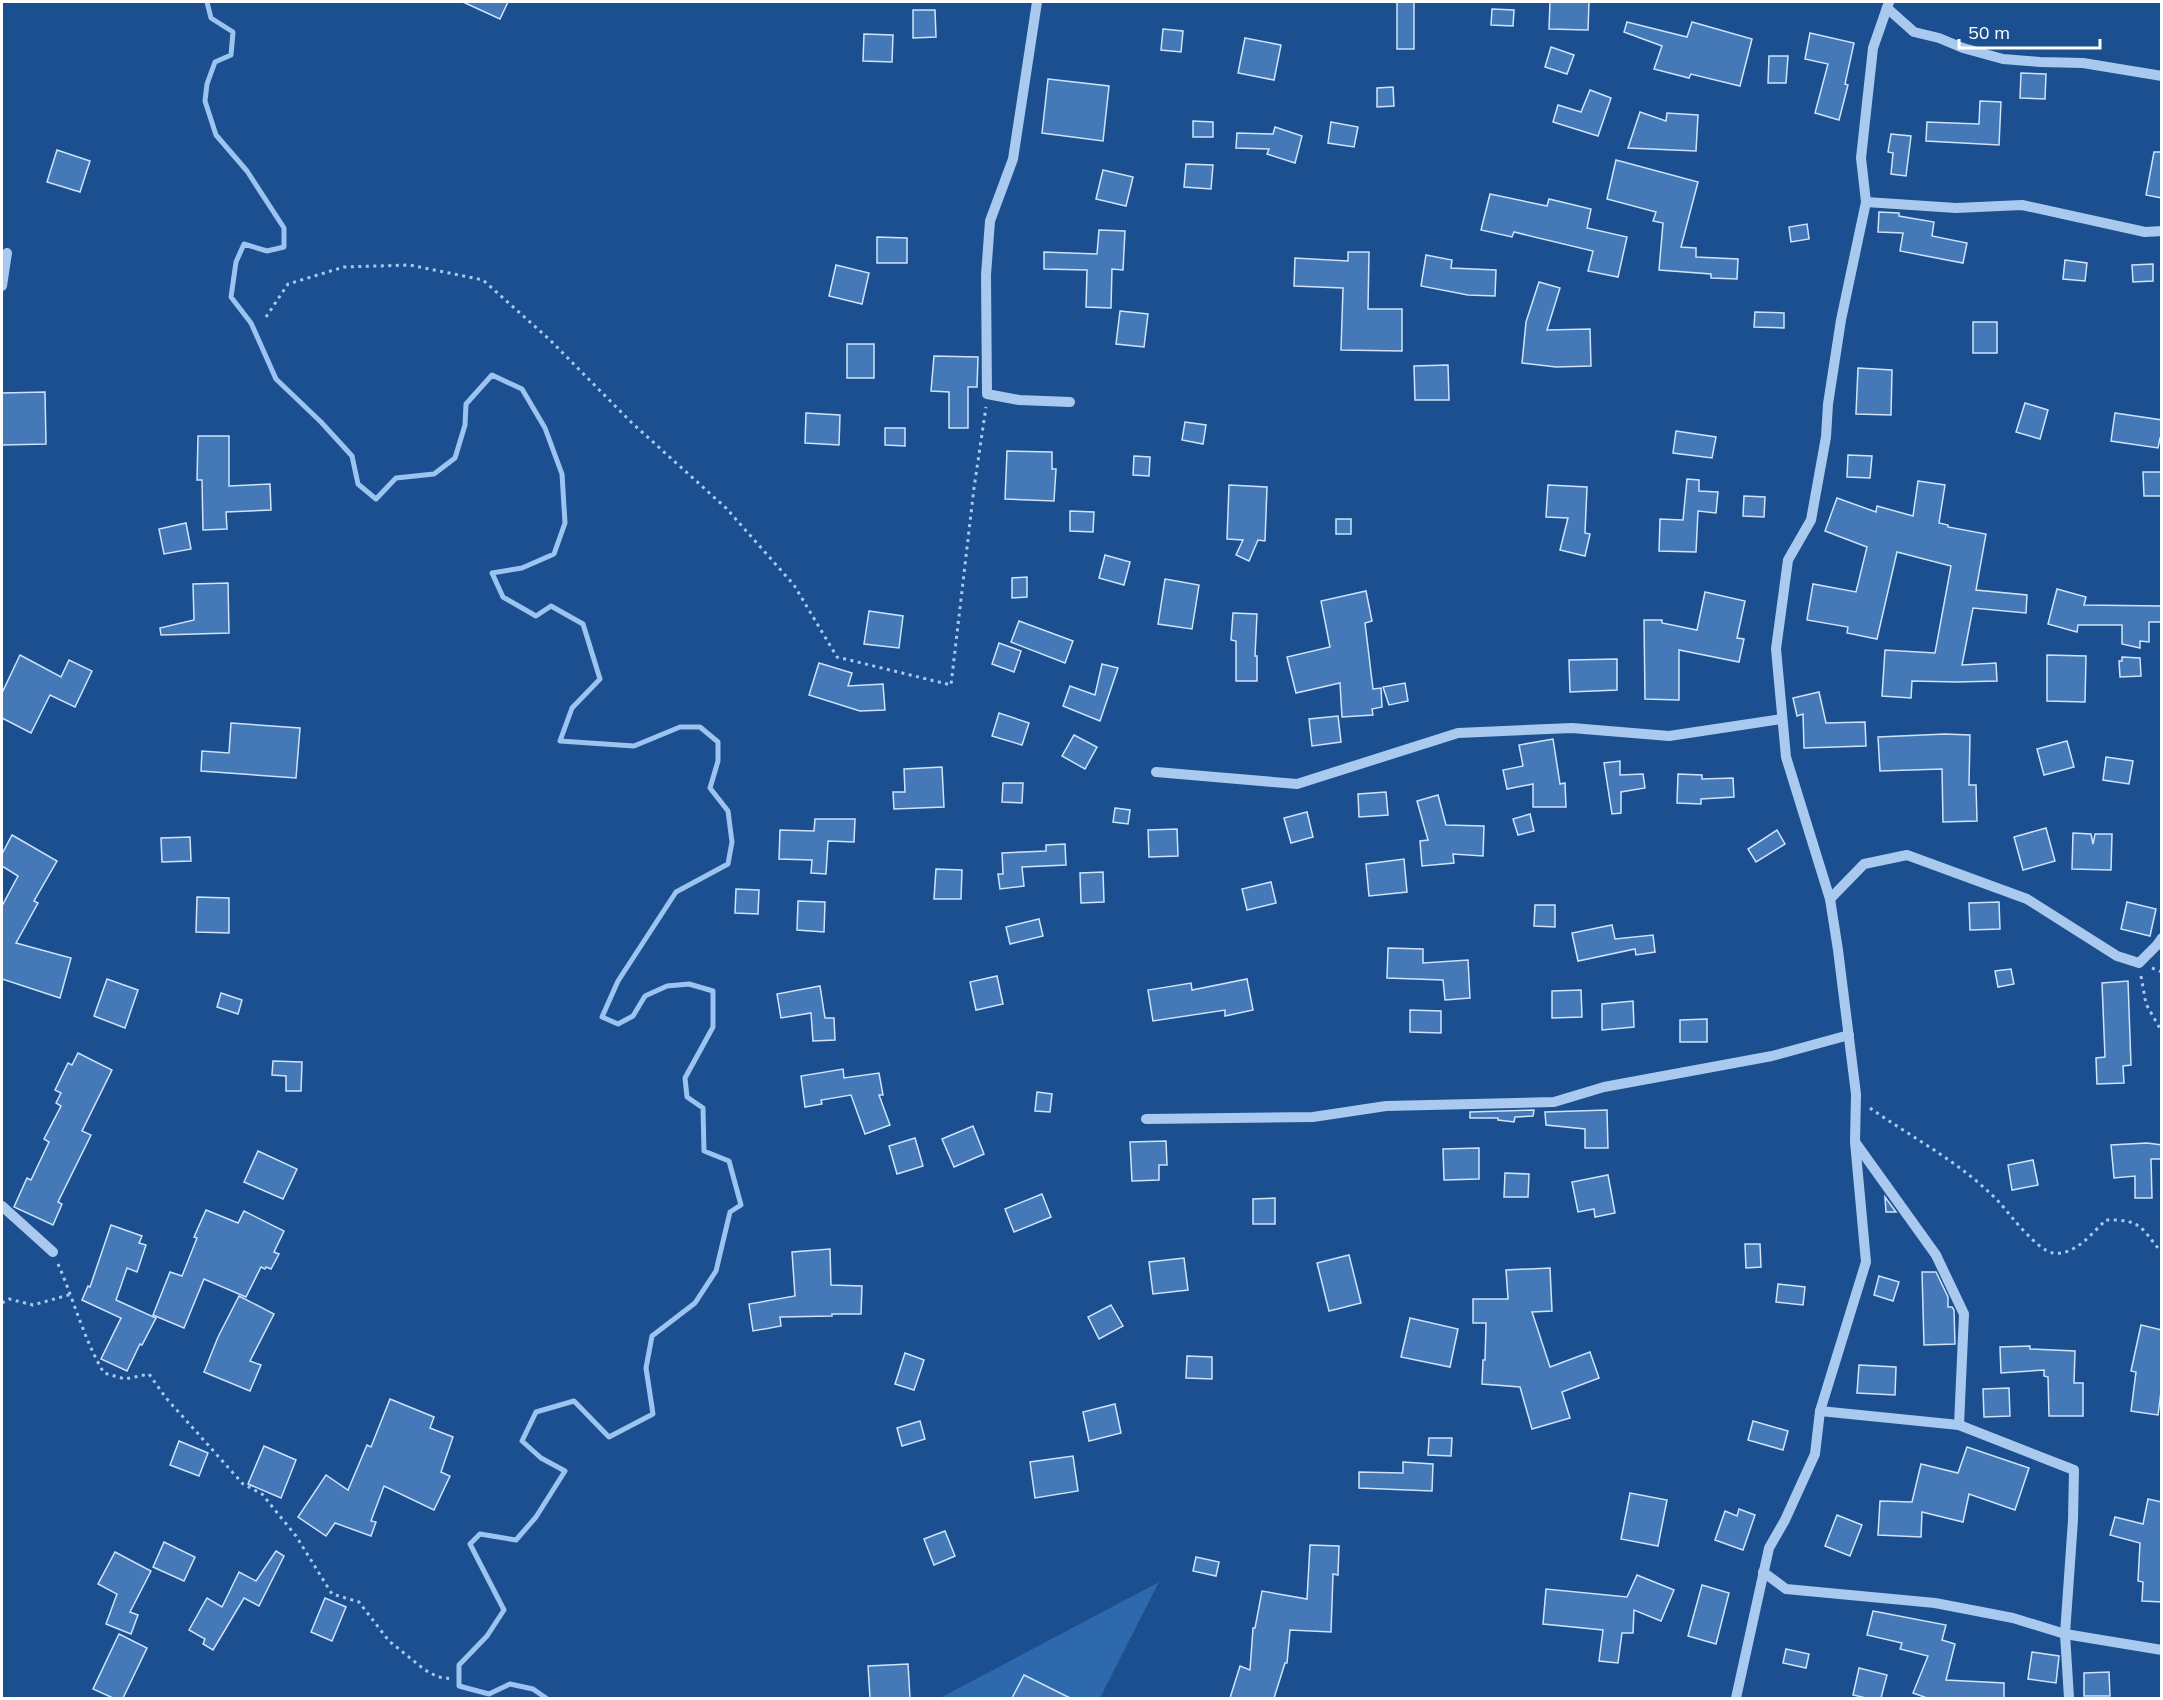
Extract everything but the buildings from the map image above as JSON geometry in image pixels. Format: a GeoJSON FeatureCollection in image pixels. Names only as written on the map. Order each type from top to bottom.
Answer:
{"type":"FeatureCollection","features":[{"type":"Feature","properties":{"kind":"street"},"geometry":{"type":"LineString","coordinates":[[1037,2],[1013,159],[990,221],[986,275],[987,394],[1019,400],[1070,402]]}},
{"type":"Feature","properties":{"kind":"street"},"geometry":{"type":"LineString","coordinates":[[1736,1698],[1769,1548],[1785,1520],[1815,1454],[1820,1412],[1866,1262],[1855,1142],[1856,1094],[1830,899],[1786,757],[1776,649],[1788,560],[1811,520],[1826,437],[1828,404],[1841,320],[1866,202],[1861,158],[1873,48],[1888,4],[1914,32],[1939,38],[1963,48],[2003,58],[2084,63],[2162,76]]}},
{"type":"Feature","properties":{"kind":"street"},"geometry":{"type":"LineString","coordinates":[[1866,202],[1956,208],[2022,205],[2145,232],[2162,231]]}},
{"type":"Feature","properties":{"kind":"street"},"geometry":{"type":"LineString","coordinates":[[2,286],[7,253]]}},
{"type":"Feature","properties":{"kind":"street"},"geometry":{"type":"LineString","coordinates":[[1156,772],[1297,784],[1458,733],[1572,728],[1669,736],[1782,718]]}},
{"type":"Feature","properties":{"kind":"street"},"geometry":{"type":"LineString","coordinates":[[1830,899],[1864,864],[1907,855],[2027,899],[2117,956],[2139,963],[2162,938]]}},
{"type":"Feature","properties":{"kind":"street"},"geometry":{"type":"LineString","coordinates":[[1146,1119],[1313,1117],[1386,1106],[1554,1102],[1604,1087],[1772,1056],[1849,1035]]}},
{"type":"Feature","properties":{"kind":"street"},"geometry":{"type":"LineString","coordinates":[[1855,1142],[1936,1255],[1964,1314],[1959,1425]]}},
{"type":"Feature","properties":{"kind":"street"},"geometry":{"type":"LineString","coordinates":[[2,1206],[52,1251]]}},
{"type":"Feature","properties":{"kind":"street"},"geometry":{"type":"LineString","coordinates":[[1820,1412],[1959,1425],[2074,1470],[2065,1634],[2069,1698]]}},
{"type":"Feature","properties":{"kind":"street"},"geometry":{"type":"LineString","coordinates":[[1763,1572],[1786,1589],[1935,1603],[2013,1618],[2065,1634],[2162,1650]]}},
{"type":"Feature","properties":{"kind":"path"},"geometry":{"type":"LineString","coordinates":[[266,317],[288,284],[344,267],[410,265],[483,280],[549,339],[632,423],[726,508],[794,585],[837,657],[951,685],[987,394]]}},
{"type":"Feature","properties":{"kind":"path"},"geometry":{"type":"LineString","coordinates":[[2139,963],[2146,1004],[2162,1032]]}},
{"type":"Feature","properties":{"kind":"path"},"geometry":{"type":"LineString","coordinates":[[1856,1094],[1866,1105],[1961,1168],[1984,1187],[2039,1245],[2052,1253],[2064,1252],[2079,1246],[2106,1220],[2124,1219],[2137,1223],[2162,1253]]}},
{"type":"Feature","properties":{"kind":"path"},"geometry":{"type":"LineString","coordinates":[[52,1251],[72,1294],[94,1357],[104,1373],[125,1379],[149,1374],[166,1398],[243,1484],[262,1494],[296,1536],[332,1594],[359,1602],[389,1641],[425,1670],[438,1677],[453,1679]]}},
{"type":"Feature","properties":{"kind":"path"},"geometry":{"type":"LineString","coordinates":[[2,1303],[9,1299],[33,1305],[72,1294]]}},
{"type":"Feature","properties":{"kind":"shaded area"},"geometry":{"type":"Polygon","coordinates":[[[1159,1582],[1100,1698],[940,1698],[1159,1582]]]}},
{"type":"Feature","properties":{"kind":"waterway"},"geometry":{"type":"LineString","coordinates":[[207,2],[211,18],[233,32],[231,55],[215,62],[207,84],[205,101],[216,135],[247,171],[284,228],[284,247],[267,251],[244,244],[236,262],[231,297],[251,323],[276,379],[321,422],[352,456],[358,484],[376,499],[396,478],[434,474],[455,458],[465,425],[466,404],[492,375],[522,389],[545,428],[562,474],[565,523],[554,554],[522,568],[492,573],[503,597],[536,616],[551,606],[583,624],[600,679],[572,708],[560,741],[634,746],[680,727],[700,727],[718,742],[718,761],[710,788],[728,811],[732,842],[728,864],[676,892],[618,981],[602,1017],[618,1024],[633,1016],[645,996],[667,986],[689,984],[713,991],[713,1027],[685,1078],[687,1097],[703,1108],[704,1151],[729,1161],[741,1205],[730,1212],[716,1271],[695,1303],[652,1336],[646,1368],[653,1414],[609,1437],[574,1401],[536,1412],[522,1441],[541,1458],[565,1471],[536,1517],[516,1540],[480,1534],[470,1544],[504,1610],[487,1636],[459,1665],[459,1686],[489,1694],[510,1684],[533,1689],[546,1698]]}}]}
